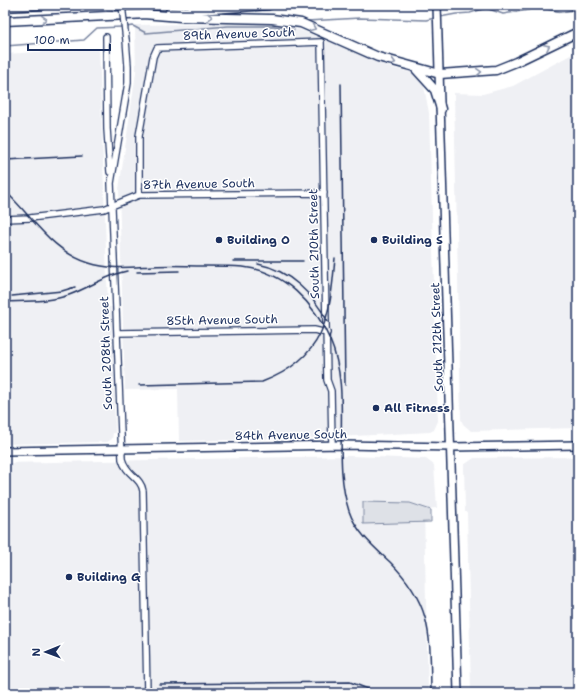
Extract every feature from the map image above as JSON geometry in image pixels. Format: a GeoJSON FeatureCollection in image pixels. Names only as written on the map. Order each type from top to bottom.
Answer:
{"type":"FeatureCollection","features":[{"type":"Feature","properties":{"kind":"highway"},"geometry":{"type":"LineString","coordinates":[[5,7],[42,5]]}},
{"type":"Feature","properties":{"kind":"highway"},"geometry":{"type":"LineString","coordinates":[[5,21],[143,14],[269,5]]}},
{"type":"Feature","properties":{"kind":"highway"},"geometry":{"type":"LineString","coordinates":[[143,14],[181,17],[272,18],[301,24],[328,34],[378,57],[440,74],[496,70],[578,32]]}},
{"type":"Feature","properties":{"kind":"highway"},"geometry":{"type":"LineString","coordinates":[[413,66],[434,90],[441,109]]}},
{"type":"Feature","properties":{"kind":"main road","name":"South 212th Street"},"geometry":{"type":"LineString","coordinates":[[437,5],[452,447],[458,693]]}},
{"type":"Feature","properties":{"kind":"main road","name":"84th Avenue South"},"geometry":{"type":"LineString","coordinates":[[5,451],[332,445],[452,447],[578,445]]}},
{"type":"Feature","properties":{"kind":"street","name":"South 208th Street"},"geometry":{"type":"LineString","coordinates":[[122,5],[126,40],[128,83],[111,183],[116,333],[123,465],[126,471],[141,482],[143,491],[147,693]]}},
{"type":"Feature","properties":{"kind":"street"},"geometry":{"type":"LineString","coordinates":[[106,37],[107,129],[111,183]]}},
{"type":"Feature","properties":{"kind":"street","name":"89th Avenue South"},"geometry":{"type":"LineString","coordinates":[[139,195],[139,136],[153,57],[157,48],[321,42]]}},
{"type":"Feature","properties":{"kind":"street","name":"South 210th Street"},"geometry":{"type":"LineString","coordinates":[[321,42],[327,380],[331,391],[332,445]]}},
{"type":"Feature","properties":{"kind":"street","name":"87th Avenue South"},"geometry":{"type":"LineString","coordinates":[[5,219],[104,209],[139,195],[324,193]]}},
{"type":"Feature","properties":{"kind":"street","name":"85th Avenue South"},"geometry":{"type":"LineString","coordinates":[[116,333],[314,330],[327,333]]}},
{"type":"Feature","properties":{"kind":"shaded area"},"geometry":{"type":"Polygon","coordinates":[[[273,23],[303,31],[392,68],[415,73],[423,81],[429,113],[438,421],[434,430],[430,432],[317,438],[179,441],[178,389],[125,390],[119,189],[136,73],[135,25],[273,23]]]}},
{"type":"Feature","properties":{"kind":"shaded area"},"geometry":{"type":"Polygon","coordinates":[[[99,48],[108,307],[113,307],[115,433],[113,433],[112,439],[107,442],[5,444],[6,54],[99,48]]]}},
{"type":"Feature","properties":{"kind":"shaded area"},"geometry":{"type":"Polygon","coordinates":[[[578,51],[578,428],[471,431],[463,424],[461,419],[454,93],[483,94],[513,86],[578,51]]]}},
{"type":"Feature","properties":{"kind":"shaded area"},"geometry":{"type":"Polygon","coordinates":[[[349,456],[426,459],[434,465],[437,508],[424,509],[428,693],[5,693],[5,463],[349,456]]]}},
{"type":"Feature","properties":{"kind":"shaded area"},"geometry":{"type":"Polygon","coordinates":[[[578,457],[578,693],[471,693],[467,512],[465,512],[464,465],[474,458],[578,457]]]}},
{"type":"Feature","properties":{"kind":"shaded area"},"geometry":{"type":"Polygon","coordinates":[[[363,502],[410,503],[431,510],[431,522],[363,524],[363,502]]]}},
{"type":"Feature","properties":{"kind":"waterway"},"geometry":{"type":"LineString","coordinates":[[440,17],[470,13],[486,8],[503,14],[528,10],[535,7],[562,12],[578,9]]}},
{"type":"Feature","properties":{"kind":"waterway"},"geometry":{"type":"LineString","coordinates":[[307,21],[360,18],[426,20],[435,18]]}},
{"type":"Feature","properties":{"kind":"waterway"},"geometry":{"type":"LineString","coordinates":[[126,27],[133,26],[146,33],[228,26],[274,26],[294,30]]}},
{"type":"Feature","properties":{"kind":"waterway"},"geometry":{"type":"LineString","coordinates":[[5,46],[84,40],[97,28],[122,27]]}},
{"type":"Feature","properties":{"kind":"railway"},"geometry":{"type":"LineString","coordinates":[[341,84],[345,385]]}},
{"type":"Feature","properties":{"kind":"railway"},"geometry":{"type":"LineString","coordinates":[[5,160],[82,156]]}},
{"type":"Feature","properties":{"kind":"railway"},"geometry":{"type":"LineString","coordinates":[[5,191],[53,242],[76,258],[89,263],[105,267],[243,267],[258,270],[284,282],[296,291],[306,302],[324,326],[337,361],[341,403],[342,469],[344,490],[349,511],[361,533],[404,578],[422,607],[429,638],[431,693]]}},
{"type":"Feature","properties":{"kind":"railway"},"geometry":{"type":"LineString","coordinates":[[139,385],[262,382],[283,372],[299,361],[311,348],[320,334],[330,299],[335,258]]}},
{"type":"Feature","properties":{"kind":"railway"},"geometry":{"type":"LineString","coordinates":[[233,261],[303,261]]}},
{"type":"Feature","properties":{"kind":"railway"},"geometry":{"type":"LineString","coordinates":[[258,264],[280,272],[299,285],[315,302],[328,322]]}},
{"type":"Feature","properties":{"kind":"railway"},"geometry":{"type":"LineString","coordinates":[[5,302],[54,299],[69,295],[112,275],[127,271]]}},
{"type":"Feature","properties":{"kind":"railway"},"geometry":{"type":"LineString","coordinates":[[137,272],[179,271]]}},
{"type":"Feature","properties":{"kind":"railway"},"geometry":{"type":"LineString","coordinates":[[12,296],[62,291],[75,287]]}},
{"type":"Feature","properties":{"kind":"railway"},"geometry":{"type":"LineString","coordinates":[[159,684],[350,682],[378,693]]}},
{"type":"Feature","properties":{"kind":"place","name":"Building O"},"geometry":{"type":"Point","coordinates":[219,240]}},
{"type":"Feature","properties":{"kind":"place","name":"Building S"},"geometry":{"type":"Point","coordinates":[374,240]}},
{"type":"Feature","properties":{"kind":"place","name":"All Fitness"},"geometry":{"type":"Point","coordinates":[376,408]}},
{"type":"Feature","properties":{"kind":"place","name":"Building G"},"geometry":{"type":"Point","coordinates":[69,577]}}]}
